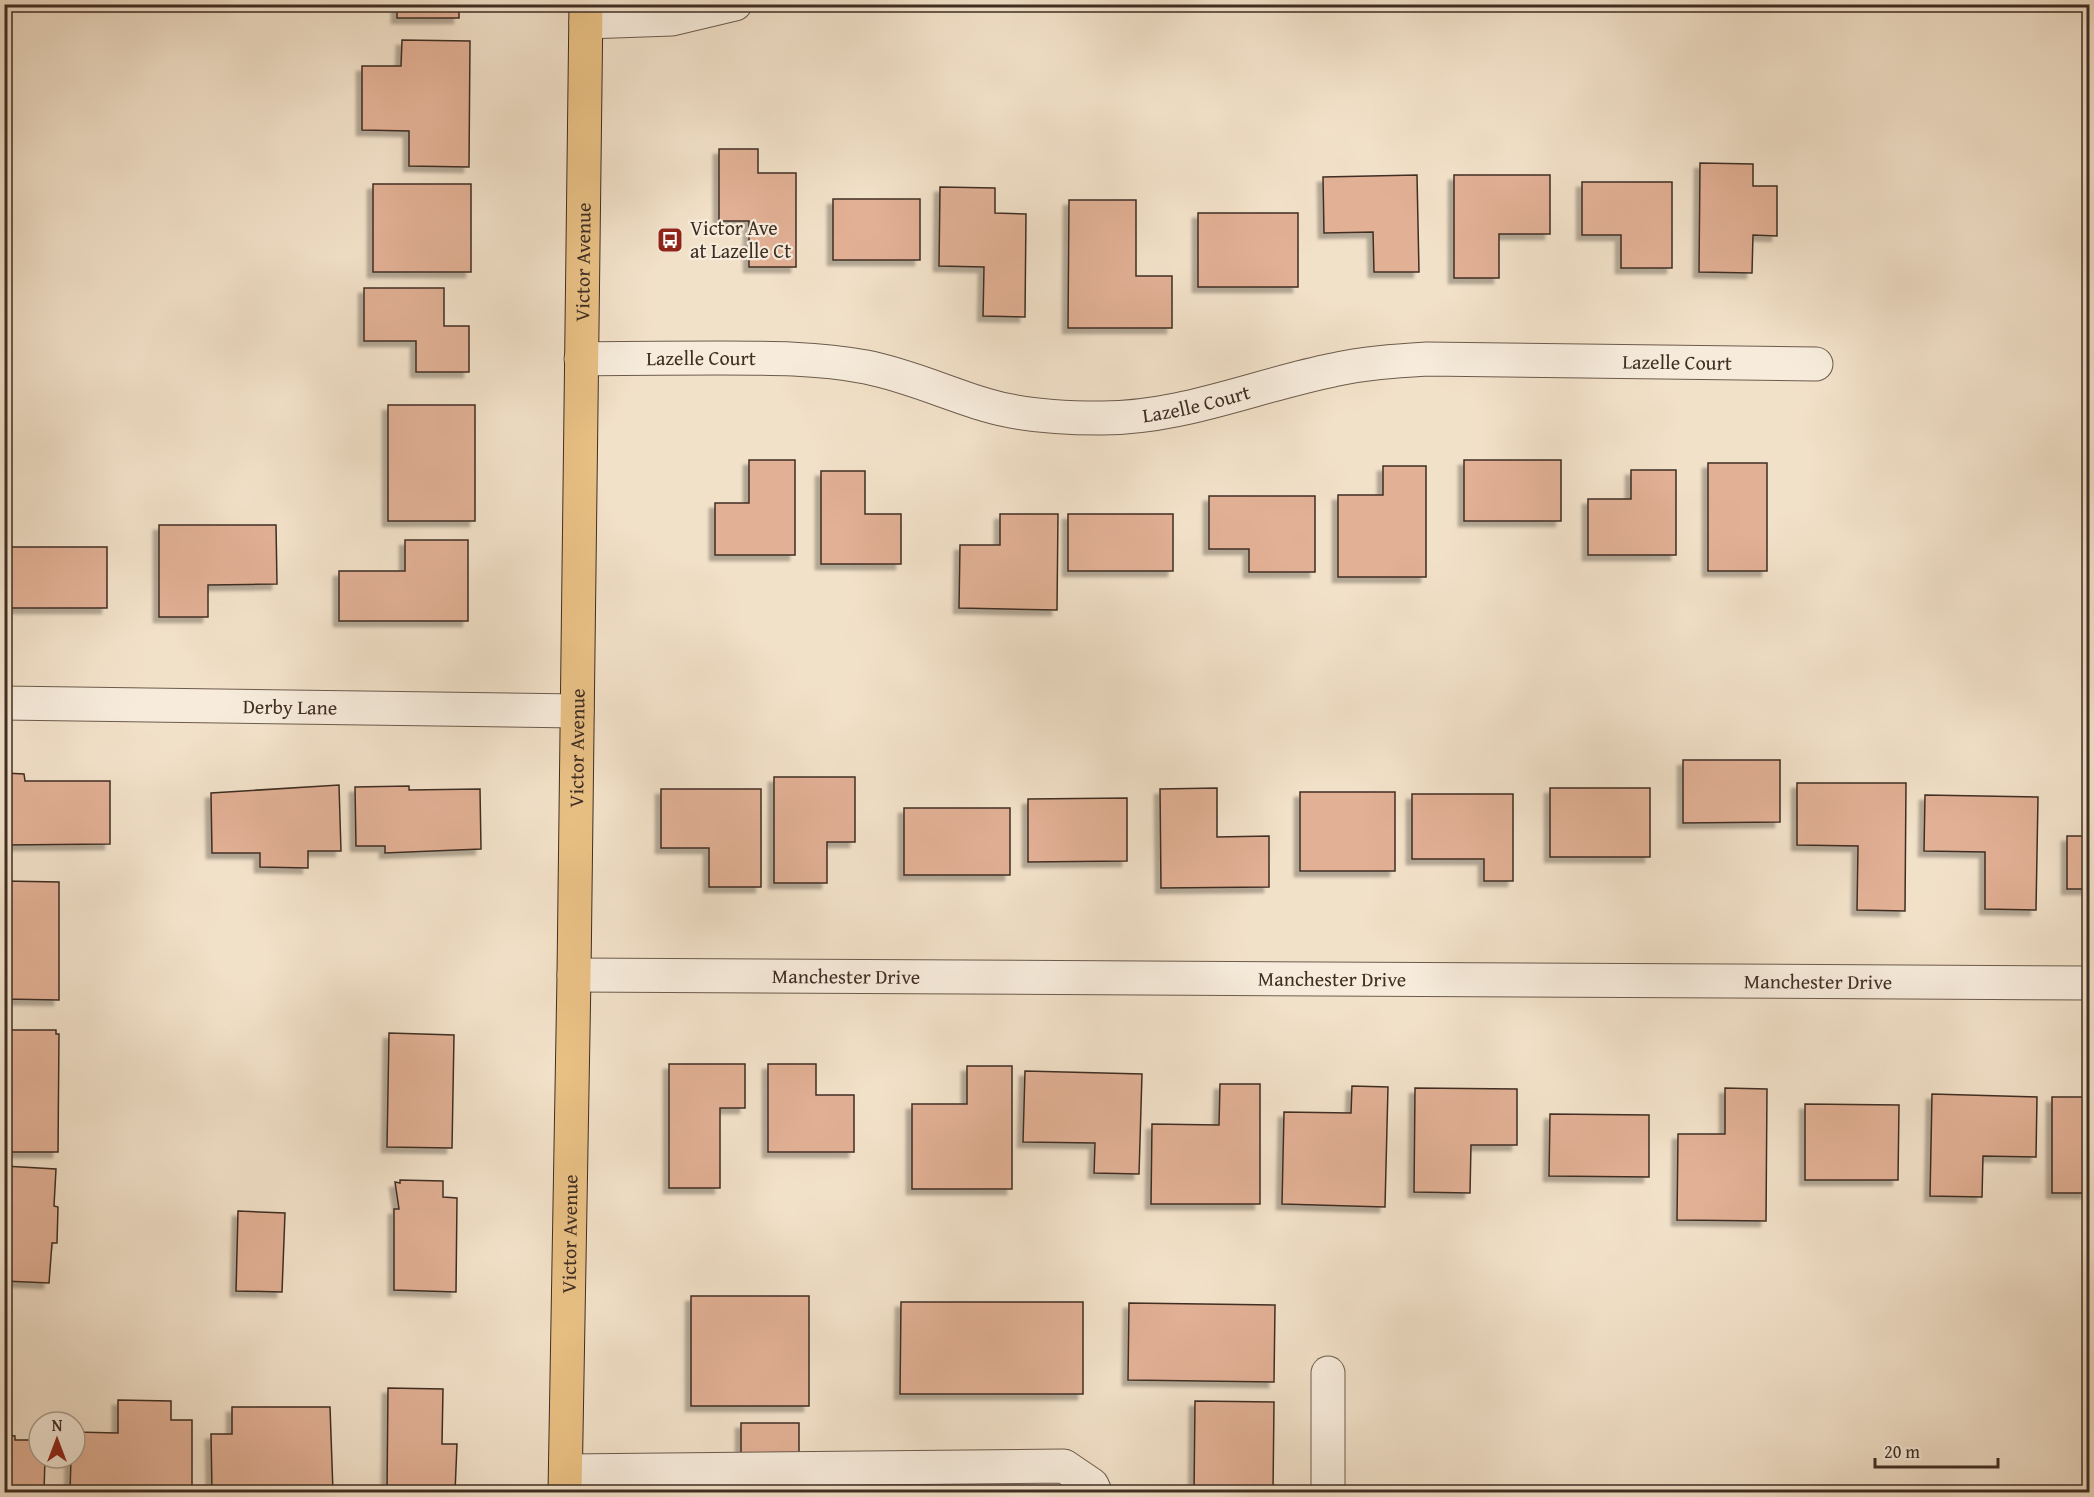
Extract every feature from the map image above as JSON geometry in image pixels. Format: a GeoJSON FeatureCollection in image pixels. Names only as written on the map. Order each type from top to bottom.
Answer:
{"type":"FeatureCollection","features":[{"type":"Feature","properties":{"kind":"main road","name":"Victor Avenue"},"geometry":{"type":"LineString","coordinates":[[566,1482],[586,13]]}},
{"type":"Feature","properties":{"kind":"street"},"geometry":{"type":"LineString","coordinates":[[586,13],[672,19],[735,4]]}},
{"type":"Feature","properties":{"kind":"street","name":"Lazelle Court"},"geometry":{"type":"LineString","coordinates":[[581,359],[766,358],[816,361],[865,367],[909,378],[999,408],[1027,414],[1098,418],[1131,418],[1172,412],[1302,377],[1367,363],[1427,359],[1816,364]]}},
{"type":"Feature","properties":{"kind":"street","name":"Derby Lane"},"geometry":{"type":"LineString","coordinates":[[4,703],[577,711]]}},
{"type":"Feature","properties":{"kind":"street","name":"Manchester Drive"},"geometry":{"type":"LineString","coordinates":[[574,975],[2090,983]]}},
{"type":"Feature","properties":{"kind":"street"},"geometry":{"type":"LineString","coordinates":[[1328,1373],[1328,1492]]}},
{"type":"Feature","properties":{"kind":"street"},"geometry":{"type":"LineString","coordinates":[[566,1482],[1064,1466],[1092,1485],[1095,1492]]}},
{"type":"Feature","properties":{"kind":"building"},"geometry":{"type":"Polygon","coordinates":[[[239,4],[239,5],[87,5],[239,4]]]}},
{"type":"Feature","properties":{"kind":"building"},"geometry":{"type":"Polygon","coordinates":[[[397,4],[459,4],[459,18],[397,18],[397,4]]]}},
{"type":"Feature","properties":{"kind":"building"},"geometry":{"type":"Polygon","coordinates":[[[402,40],[470,41],[469,167],[409,166],[409,131],[362,130],[362,66],[401,66],[402,40]]]}},
{"type":"Feature","properties":{"kind":"building"},"geometry":{"type":"Polygon","coordinates":[[[719,149],[758,149],[758,173],[796,173],[796,267],[749,267],[749,221],[719,221],[719,149]]]}},
{"type":"Feature","properties":{"kind":"building"},"geometry":{"type":"Polygon","coordinates":[[[1700,163],[1753,164],[1753,186],[1777,186],[1777,236],[1753,235],[1752,273],[1699,272],[1700,163]]]}},
{"type":"Feature","properties":{"kind":"building"},"geometry":{"type":"Polygon","coordinates":[[[1417,175],[1419,272],[1374,272],[1373,232],[1324,233],[1323,177],[1417,175]]]}},
{"type":"Feature","properties":{"kind":"building"},"geometry":{"type":"Polygon","coordinates":[[[1454,175],[1550,175],[1550,234],[1499,234],[1499,278],[1454,278],[1454,175]]]}},
{"type":"Feature","properties":{"kind":"building"},"geometry":{"type":"Polygon","coordinates":[[[1582,182],[1672,182],[1672,268],[1621,268],[1621,235],[1582,235],[1582,182]]]}},
{"type":"Feature","properties":{"kind":"building"},"geometry":{"type":"Polygon","coordinates":[[[373,184],[471,184],[471,272],[373,272],[373,184]]]}},
{"type":"Feature","properties":{"kind":"building"},"geometry":{"type":"Polygon","coordinates":[[[940,187],[995,188],[995,213],[1026,214],[1025,317],[983,316],[984,267],[939,266],[940,187]]]}},
{"type":"Feature","properties":{"kind":"building"},"geometry":{"type":"Polygon","coordinates":[[[833,199],[920,199],[920,260],[833,260],[833,199]]]}},
{"type":"Feature","properties":{"kind":"building"},"geometry":{"type":"Polygon","coordinates":[[[1069,200],[1136,200],[1136,276],[1172,276],[1172,328],[1068,328],[1069,200]]]}},
{"type":"Feature","properties":{"kind":"building"},"geometry":{"type":"Polygon","coordinates":[[[1198,213],[1298,213],[1298,287],[1198,287],[1198,213]]]}},
{"type":"Feature","properties":{"kind":"building"},"geometry":{"type":"Polygon","coordinates":[[[364,288],[444,288],[444,326],[469,326],[469,372],[416,372],[416,341],[364,341],[364,288]]]}},
{"type":"Feature","properties":{"kind":"building"},"geometry":{"type":"Polygon","coordinates":[[[388,405],[475,405],[475,521],[388,521],[388,405]]]}},
{"type":"Feature","properties":{"kind":"building"},"geometry":{"type":"Polygon","coordinates":[[[749,460],[795,460],[795,555],[715,555],[715,503],[749,503],[749,460]]]}},
{"type":"Feature","properties":{"kind":"building"},"geometry":{"type":"Polygon","coordinates":[[[1464,460],[1561,460],[1561,521],[1464,521],[1464,460]]]}},
{"type":"Feature","properties":{"kind":"building"},"geometry":{"type":"Polygon","coordinates":[[[1708,463],[1767,463],[1767,571],[1708,571],[1708,463]]]}},
{"type":"Feature","properties":{"kind":"building"},"geometry":{"type":"Polygon","coordinates":[[[1383,466],[1426,466],[1426,577],[1338,577],[1338,495],[1383,495],[1383,466]]]}},
{"type":"Feature","properties":{"kind":"building"},"geometry":{"type":"Polygon","coordinates":[[[1631,470],[1676,470],[1676,555],[1588,555],[1588,499],[1631,499],[1631,470]]]}},
{"type":"Feature","properties":{"kind":"building"},"geometry":{"type":"Polygon","coordinates":[[[821,471],[865,471],[865,514],[901,514],[901,564],[821,564],[821,471]]]}},
{"type":"Feature","properties":{"kind":"building"},"geometry":{"type":"Polygon","coordinates":[[[1209,496],[1315,496],[1315,572],[1249,572],[1249,549],[1209,549],[1209,496]]]}},
{"type":"Feature","properties":{"kind":"building"},"geometry":{"type":"Polygon","coordinates":[[[1000,514],[1058,514],[1057,610],[959,608],[960,545],[1000,545],[1000,514]]]}},
{"type":"Feature","properties":{"kind":"building"},"geometry":{"type":"Polygon","coordinates":[[[1068,514],[1173,514],[1173,571],[1068,571],[1068,514]]]}},
{"type":"Feature","properties":{"kind":"building"},"geometry":{"type":"Polygon","coordinates":[[[159,525],[276,525],[277,584],[208,585],[208,617],[159,617],[159,525]]]}},
{"type":"Feature","properties":{"kind":"building"},"geometry":{"type":"Polygon","coordinates":[[[405,540],[468,540],[468,621],[339,621],[339,571],[405,571],[405,540]]]}},
{"type":"Feature","properties":{"kind":"building"},"geometry":{"type":"Polygon","coordinates":[[[4,547],[107,547],[107,608],[4,608],[4,547]]]}},
{"type":"Feature","properties":{"kind":"building"},"geometry":{"type":"Polygon","coordinates":[[[1683,760],[1780,760],[1780,822],[1683,823],[1683,760]]]}},
{"type":"Feature","properties":{"kind":"building"},"geometry":{"type":"Polygon","coordinates":[[[4,773],[24,774],[25,781],[110,781],[110,844],[4,845],[4,773]]]}},
{"type":"Feature","properties":{"kind":"building"},"geometry":{"type":"Polygon","coordinates":[[[774,777],[855,777],[855,842],[827,842],[827,883],[774,883],[774,777]]]}},
{"type":"Feature","properties":{"kind":"building"},"geometry":{"type":"Polygon","coordinates":[[[1797,783],[1906,783],[1905,911],[1857,910],[1858,846],[1797,845],[1797,783]]]}},
{"type":"Feature","properties":{"kind":"building"},"geometry":{"type":"Polygon","coordinates":[[[339,785],[341,851],[308,851],[308,868],[260,867],[260,853],[212,853],[211,793],[339,785]]]}},
{"type":"Feature","properties":{"kind":"building"},"geometry":{"type":"Polygon","coordinates":[[[409,786],[409,790],[480,789],[481,849],[385,853],[385,846],[356,846],[355,787],[409,786]]]}},
{"type":"Feature","properties":{"kind":"building"},"geometry":{"type":"Polygon","coordinates":[[[1217,788],[1217,837],[1269,836],[1269,887],[1161,888],[1160,789],[1217,788]]]}},
{"type":"Feature","properties":{"kind":"building"},"geometry":{"type":"Polygon","coordinates":[[[1550,788],[1650,788],[1650,857],[1550,857],[1550,788]]]}},
{"type":"Feature","properties":{"kind":"building"},"geometry":{"type":"Polygon","coordinates":[[[661,789],[761,789],[761,887],[709,887],[709,848],[661,848],[661,789]]]}},
{"type":"Feature","properties":{"kind":"building"},"geometry":{"type":"Polygon","coordinates":[[[1300,792],[1395,792],[1395,871],[1300,871],[1300,792]]]}},
{"type":"Feature","properties":{"kind":"building"},"geometry":{"type":"Polygon","coordinates":[[[1412,794],[1513,794],[1513,881],[1484,881],[1484,859],[1412,859],[1412,794]]]}},
{"type":"Feature","properties":{"kind":"building"},"geometry":{"type":"Polygon","coordinates":[[[1925,795],[2038,797],[2036,910],[1985,909],[1985,852],[1924,851],[1925,795]]]}},
{"type":"Feature","properties":{"kind":"building"},"geometry":{"type":"Polygon","coordinates":[[[1127,798],[1127,861],[1028,862],[1028,799],[1127,798]]]}},
{"type":"Feature","properties":{"kind":"building"},"geometry":{"type":"Polygon","coordinates":[[[904,808],[1010,808],[1010,875],[904,875],[904,808]]]}},
{"type":"Feature","properties":{"kind":"building"},"geometry":{"type":"Polygon","coordinates":[[[2067,836],[2090,836],[2090,889],[2067,889],[2067,836]]]}},
{"type":"Feature","properties":{"kind":"building"},"geometry":{"type":"Polygon","coordinates":[[[4,881],[59,882],[59,1000],[4,999],[4,881]]]}},
{"type":"Feature","properties":{"kind":"building"},"geometry":{"type":"Polygon","coordinates":[[[4,1030],[56,1030],[56,1034],[59,1034],[58,1152],[4,1152],[4,1030]]]}},
{"type":"Feature","properties":{"kind":"building"},"geometry":{"type":"Polygon","coordinates":[[[389,1033],[454,1035],[452,1148],[387,1147],[389,1033]]]}},
{"type":"Feature","properties":{"kind":"building"},"geometry":{"type":"Polygon","coordinates":[[[669,1064],[745,1064],[745,1108],[720,1108],[720,1188],[669,1188],[669,1064]]]}},
{"type":"Feature","properties":{"kind":"building"},"geometry":{"type":"Polygon","coordinates":[[[768,1064],[816,1064],[816,1095],[854,1095],[854,1152],[768,1152],[768,1064]]]}},
{"type":"Feature","properties":{"kind":"building"},"geometry":{"type":"Polygon","coordinates":[[[967,1066],[1012,1066],[1012,1189],[912,1189],[912,1104],[967,1104],[967,1066]]]}},
{"type":"Feature","properties":{"kind":"building"},"geometry":{"type":"Polygon","coordinates":[[[1025,1071],[1142,1074],[1139,1174],[1094,1173],[1095,1143],[1023,1142],[1025,1071]]]}},
{"type":"Feature","properties":{"kind":"building"},"geometry":{"type":"Polygon","coordinates":[[[1220,1084],[1260,1084],[1260,1204],[1151,1204],[1152,1124],[1219,1125],[1220,1084]]]}},
{"type":"Feature","properties":{"kind":"building"},"geometry":{"type":"Polygon","coordinates":[[[1352,1086],[1388,1087],[1385,1207],[1282,1204],[1284,1112],[1351,1113],[1352,1086]]]}},
{"type":"Feature","properties":{"kind":"building"},"geometry":{"type":"Polygon","coordinates":[[[1415,1088],[1517,1089],[1517,1145],[1471,1145],[1470,1193],[1414,1192],[1415,1088]]]}},
{"type":"Feature","properties":{"kind":"building"},"geometry":{"type":"Polygon","coordinates":[[[1725,1088],[1767,1089],[1766,1221],[1677,1220],[1678,1134],[1725,1134],[1725,1088]]]}},
{"type":"Feature","properties":{"kind":"building"},"geometry":{"type":"Polygon","coordinates":[[[1932,1094],[2037,1097],[2036,1157],[1983,1156],[1982,1197],[1930,1196],[1932,1094]]]}},
{"type":"Feature","properties":{"kind":"building"},"geometry":{"type":"Polygon","coordinates":[[[2052,1097],[2090,1097],[2090,1164],[2087,1164],[2087,1193],[2052,1193],[2052,1097]]]}},
{"type":"Feature","properties":{"kind":"building"},"geometry":{"type":"Polygon","coordinates":[[[1805,1104],[1899,1105],[1898,1180],[1805,1180],[1805,1104]]]}},
{"type":"Feature","properties":{"kind":"building"},"geometry":{"type":"Polygon","coordinates":[[[1550,1114],[1649,1115],[1649,1177],[1549,1176],[1550,1114]]]}},
{"type":"Feature","properties":{"kind":"building"},"geometry":{"type":"Polygon","coordinates":[[[4,1166],[56,1169],[54,1206],[58,1207],[57,1243],[52,1243],[49,1283],[4,1281],[4,1166]]]}},
{"type":"Feature","properties":{"kind":"building"},"geometry":{"type":"Polygon","coordinates":[[[400,1180],[443,1181],[443,1197],[457,1198],[456,1292],[394,1290],[394,1209],[399,1209],[395,1182],[400,1183],[400,1180]]]}},
{"type":"Feature","properties":{"kind":"building"},"geometry":{"type":"Polygon","coordinates":[[[238,1211],[285,1213],[282,1292],[236,1291],[238,1211]]]}},
{"type":"Feature","properties":{"kind":"building"},"geometry":{"type":"Polygon","coordinates":[[[691,1296],[809,1296],[809,1406],[691,1406],[691,1296]]]}},
{"type":"Feature","properties":{"kind":"building"},"geometry":{"type":"Polygon","coordinates":[[[901,1302],[1083,1302],[1083,1394],[900,1394],[901,1302]]]}},
{"type":"Feature","properties":{"kind":"building"},"geometry":{"type":"Polygon","coordinates":[[[1129,1303],[1275,1305],[1274,1382],[1128,1380],[1129,1303]]]}},
{"type":"Feature","properties":{"kind":"building"},"geometry":{"type":"Polygon","coordinates":[[[388,1388],[443,1389],[442,1444],[457,1444],[455,1492],[387,1492],[388,1388]]]}},
{"type":"Feature","properties":{"kind":"building"},"geometry":{"type":"Polygon","coordinates":[[[118,1400],[171,1401],[171,1420],[192,1420],[192,1490],[70,1492],[71,1470],[87,1470],[87,1432],[118,1433],[118,1400]]]}},
{"type":"Feature","properties":{"kind":"building"},"geometry":{"type":"Polygon","coordinates":[[[1195,1401],[1274,1402],[1273,1492],[1194,1492],[1195,1401]]]}},
{"type":"Feature","properties":{"kind":"building"},"geometry":{"type":"Polygon","coordinates":[[[232,1407],[330,1407],[333,1492],[212,1491],[211,1434],[232,1434],[232,1407]]]}},
{"type":"Feature","properties":{"kind":"building"},"geometry":{"type":"Polygon","coordinates":[[[741,1423],[799,1423],[799,1455],[741,1455],[741,1423]]]}},
{"type":"Feature","properties":{"kind":"building"},"geometry":{"type":"Polygon","coordinates":[[[4,1435],[15,1436],[15,1440],[27,1440],[27,1470],[45,1470],[44,1492],[4,1492],[4,1435]]]}},
{"type":"Feature","properties":{"kind":"place","name":"Victor Ave at Lazelle Ct"},"geometry":{"type":"Point","coordinates":[670,240]}}]}
